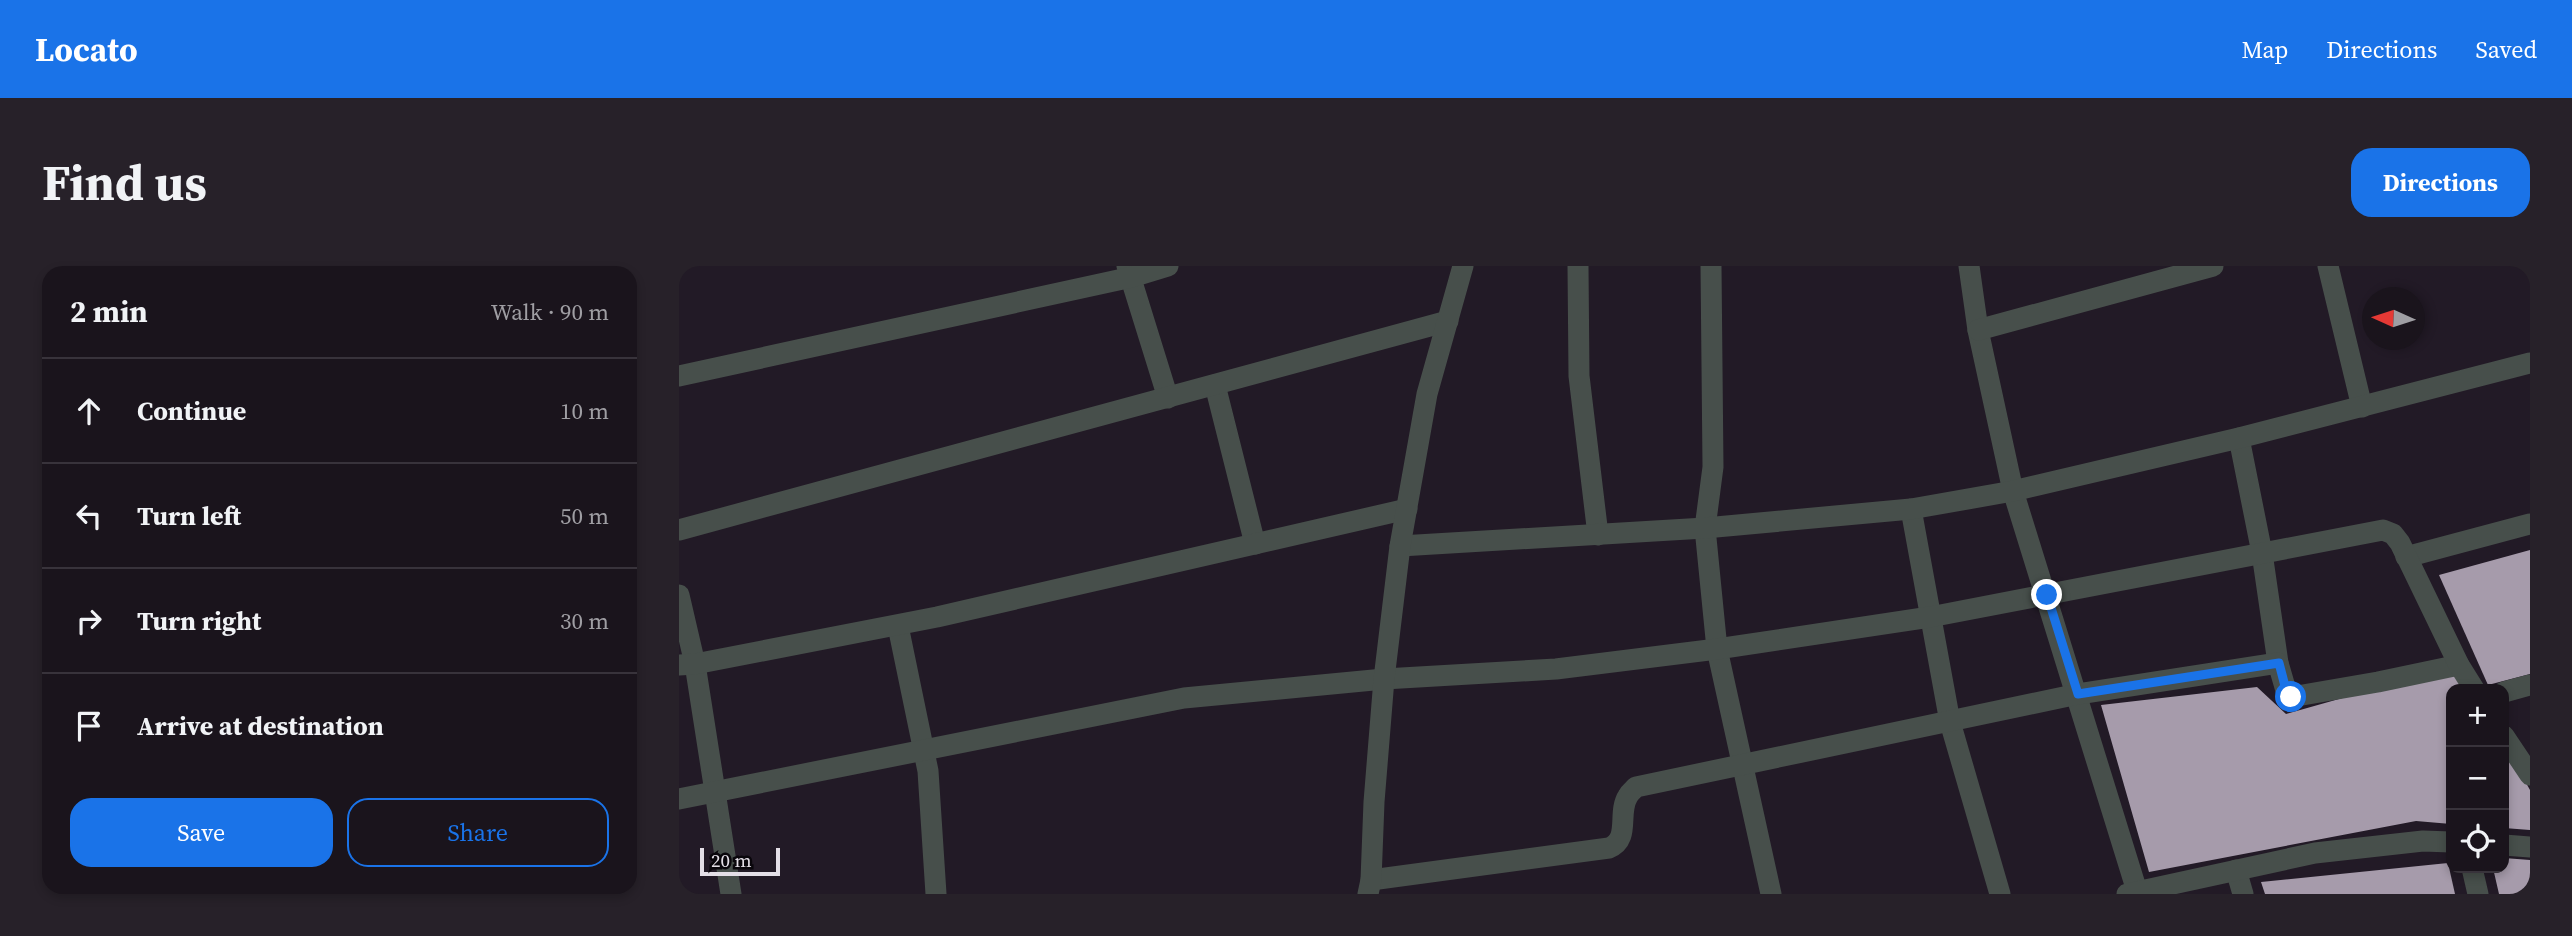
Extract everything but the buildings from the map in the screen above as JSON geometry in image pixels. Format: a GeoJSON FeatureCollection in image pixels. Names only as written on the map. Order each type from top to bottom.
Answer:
{"type":"FeatureCollection","features":[{"type":"Feature","properties":{"kind":"street"},"geometry":{"type":"LineString","coordinates":[[679,376],[1129,272],[1168,266]]}},
{"type":"Feature","properties":{"kind":"street"},"geometry":{"type":"LineString","coordinates":[[1463,266],[1427,394],[1400,546],[1384,679],[1369,887],[1609,848],[1616,845],[1622,835],[1625,806],[1628,796],[1636,787],[2078,694],[2279,663]]}},
{"type":"Feature","properties":{"kind":"street"},"geometry":{"type":"LineString","coordinates":[[1578,266],[1579,376],[1598,535]]}},
{"type":"Feature","properties":{"kind":"street"},"geometry":{"type":"LineString","coordinates":[[1711,266],[1713,467],[1705,528],[1717,649],[1771,894]]}},
{"type":"Feature","properties":{"kind":"street"},"geometry":{"type":"LineString","coordinates":[[1969,266],[1978,330],[2014,491],[2078,694],[2132,893],[2315,853],[2423,841],[2446,842]]}},
{"type":"Feature","properties":{"kind":"street"},"geometry":{"type":"LineString","coordinates":[[1978,330],[2214,266]]}},
{"type":"Feature","properties":{"kind":"street"},"geometry":{"type":"LineString","coordinates":[[2328,266],[2362,407]]}},
{"type":"Feature","properties":{"kind":"street"},"geometry":{"type":"LineString","coordinates":[[1129,272],[1168,398]]}},
{"type":"Feature","properties":{"kind":"street"},"geometry":{"type":"LineString","coordinates":[[679,530],[1448,321]]}},
{"type":"Feature","properties":{"kind":"street"},"geometry":{"type":"LineString","coordinates":[[1400,546],[1705,528],[1911,509],[2014,491],[2239,438],[2530,363]]}},
{"type":"Feature","properties":{"kind":"street"},"geometry":{"type":"LineString","coordinates":[[1215,385],[1255,544]]}},
{"type":"Feature","properties":{"kind":"street"},"geometry":{"type":"LineString","coordinates":[[2239,438],[2262,553],[2279,663],[2287,694],[2296,698],[2459,665]]}},
{"type":"Feature","properties":{"kind":"street"},"geometry":{"type":"LineString","coordinates":[[687,664],[898,626],[1407,509]]}},
{"type":"Feature","properties":{"kind":"street"},"geometry":{"type":"LineString","coordinates":[[1911,509],[1950,722],[2000,894]]}},
{"type":"Feature","properties":{"kind":"street"},"geometry":{"type":"LineString","coordinates":[[2406,557],[2530,524]]}},
{"type":"Feature","properties":{"kind":"street"},"geometry":{"type":"LineString","coordinates":[[679,799],[1184,698],[1384,679],[1556,669],[1717,649],[1930,617],[2383,530],[2393,534],[2459,665],[2472,684]]}},
{"type":"Feature","properties":{"kind":"street"},"geometry":{"type":"LineString","coordinates":[[679,595],[687,664],[715,791],[731,894]]}},
{"type":"Feature","properties":{"kind":"street"},"geometry":{"type":"LineString","coordinates":[[898,626],[928,771],[936,894]]}},
{"type":"Feature","properties":{"kind":"street"},"geometry":{"type":"LineString","coordinates":[[2509,691],[2530,685]]}},
{"type":"Feature","properties":{"kind":"street"},"geometry":{"type":"LineString","coordinates":[[2509,744],[2530,775]]}},
{"type":"Feature","properties":{"kind":"street"},"geometry":{"type":"LineString","coordinates":[[2509,845],[2530,847]]}},
{"type":"Feature","properties":{"kind":"street"},"geometry":{"type":"LineString","coordinates":[[2236,870],[2243,894]]}},
{"type":"Feature","properties":{"kind":"street"},"geometry":{"type":"LineString","coordinates":[[2473,873],[2479,894]]}},
{"type":"Feature","properties":{"kind":"route"},"geometry":{"type":"LineString","coordinates":[[2047,595],[2078,694],[2279,663],[2287,694],[2291,697]]}}]}
